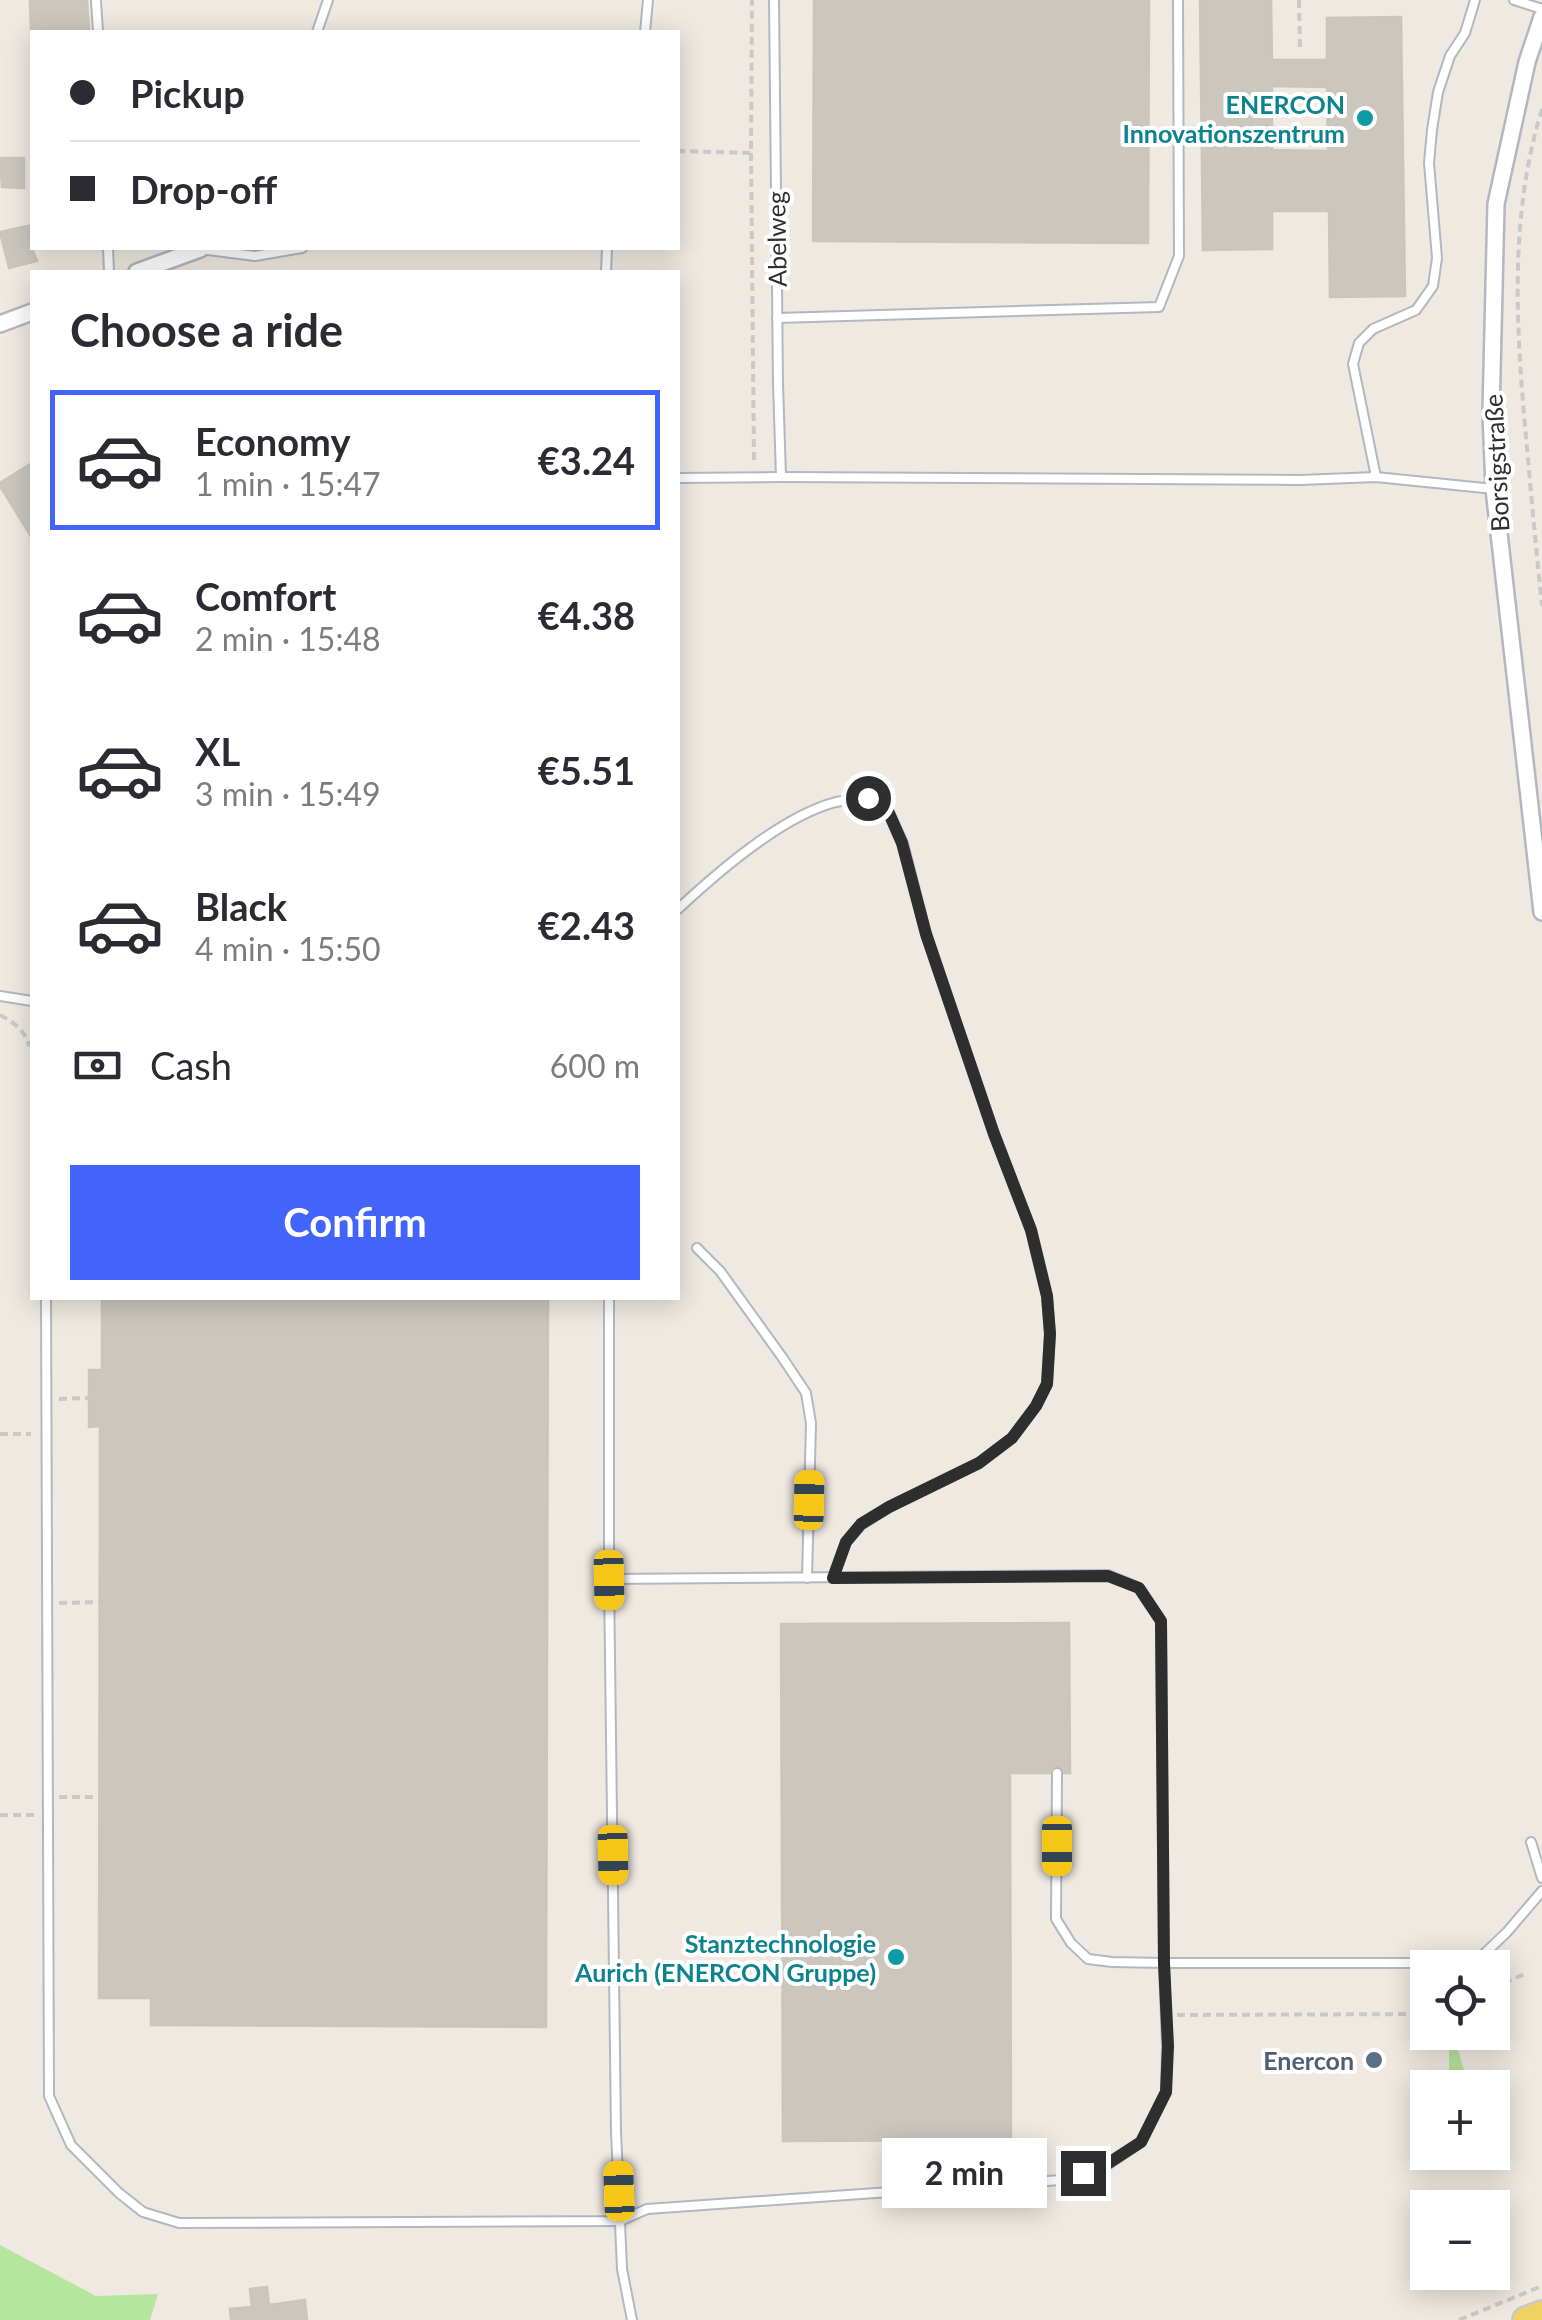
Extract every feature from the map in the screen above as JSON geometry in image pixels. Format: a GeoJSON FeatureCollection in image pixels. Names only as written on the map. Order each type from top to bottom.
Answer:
{"type":"FeatureCollection","features":[{"type":"Feature","properties":{"kind":"main road"},"geometry":{"type":"LineString","coordinates":[[1526,2320],[1542,2314]]}},
{"type":"Feature","properties":{"kind":"street","name":"Borsigstraße"},"geometry":{"type":"LineString","coordinates":[[1542,17],[1527,62],[1496,204],[1491,414],[1494,489],[1542,912]]}},
{"type":"Feature","properties":{"kind":"street"},"geometry":{"type":"LineString","coordinates":[[142,270],[197,250]]}},
{"type":"Feature","properties":{"kind":"street"},"geometry":{"type":"LineString","coordinates":[[0,324],[30,313]]}},
{"type":"Feature","properties":{"kind":"lane"},"geometry":{"type":"LineString","coordinates":[[318,30],[328,0]]}},
{"type":"Feature","properties":{"kind":"lane"},"geometry":{"type":"LineString","coordinates":[[645,30],[648,0]]}},
{"type":"Feature","properties":{"kind":"lane","name":"Abelweg"},"geometry":{"type":"LineString","coordinates":[[774,0],[781,477]]}},
{"type":"Feature","properties":{"kind":"lane"},"geometry":{"type":"LineString","coordinates":[[777,318],[1159,307],[1178,256],[1178,0]]}},
{"type":"Feature","properties":{"kind":"lane"},"geometry":{"type":"LineString","coordinates":[[1376,478],[1353,364],[1359,342],[1373,329],[1416,310],[1433,286],[1437,258],[1430,163],[1432,130],[1438,92],[1475,0]]}},
{"type":"Feature","properties":{"kind":"lane"},"geometry":{"type":"LineString","coordinates":[[1514,0],[1542,9]]}},
{"type":"Feature","properties":{"kind":"lane"},"geometry":{"type":"LineString","coordinates":[[96,1],[98,30]]}},
{"type":"Feature","properties":{"kind":"lane"},"geometry":{"type":"LineString","coordinates":[[208,250],[255,256],[290,250]]}},
{"type":"Feature","properties":{"kind":"lane"},"geometry":{"type":"LineString","coordinates":[[680,478],[1376,478],[1494,489]]}},
{"type":"Feature","properties":{"kind":"lane"},"geometry":{"type":"LineString","coordinates":[[680,907],[725,866],[791,822],[834,802],[868,798],[888,811],[902,843],[926,934],[994,1134],[1031,1230],[1047,1296],[1047,1384],[1012,1438],[979,1463],[861,1524],[846,1542],[833,1578]]}},
{"type":"Feature","properties":{"kind":"lane"},"geometry":{"type":"LineString","coordinates":[[0,996],[30,1002]]}},
{"type":"Feature","properties":{"kind":"lane"},"geometry":{"type":"LineString","coordinates":[[697,1248],[720,1271],[806,1394],[811,1423],[807,1578]]}},
{"type":"Feature","properties":{"kind":"lane"},"geometry":{"type":"LineString","coordinates":[[46,1300],[49,2096],[72,2145],[118,2193],[143,2212],[179,2223],[620,2221],[647,2209],[1062,2180],[1104,2166],[1141,2142],[1166,2092],[1166,2015],[1161,1621],[1139,1588],[1108,1576],[609,1580]]}},
{"type":"Feature","properties":{"kind":"lane"},"geometry":{"type":"LineString","coordinates":[[609,1300],[616,2131],[622,2269],[630,2319]]}},
{"type":"Feature","properties":{"kind":"lane"},"geometry":{"type":"LineString","coordinates":[[1057,1773],[1056,1920],[1088,1958],[1164,1963],[1452,1964],[1483,1955],[1542,1891]]}},
{"type":"Feature","properties":{"kind":"lane"},"geometry":{"type":"LineString","coordinates":[[1531,1842],[1542,1878]]}},
{"type":"Feature","properties":{"kind":"path"},"geometry":{"type":"LineString","coordinates":[[752,0],[754,477]]}},
{"type":"Feature","properties":{"kind":"path"},"geometry":{"type":"LineString","coordinates":[[1299,0],[1300,50]]}},
{"type":"Feature","properties":{"kind":"path","name":"Borsigstraße"},"geometry":{"type":"LineString","coordinates":[[1542,109],[1534,133],[1520,216],[1516,296],[1542,606]]}},
{"type":"Feature","properties":{"kind":"path"},"geometry":{"type":"LineString","coordinates":[[680,151],[751,153]]}},
{"type":"Feature","properties":{"kind":"path"},"geometry":{"type":"LineString","coordinates":[[0,1015],[16,1024],[30,1045]]}},
{"type":"Feature","properties":{"kind":"path"},"geometry":{"type":"LineString","coordinates":[[46,1399],[89,1398]]}},
{"type":"Feature","properties":{"kind":"path"},"geometry":{"type":"LineString","coordinates":[[0,1434],[46,1434]]}},
{"type":"Feature","properties":{"kind":"path"},"geometry":{"type":"LineString","coordinates":[[47,1603],[99,1602]]}},
{"type":"Feature","properties":{"kind":"path"},"geometry":{"type":"LineString","coordinates":[[48,1798],[100,1797]]}},
{"type":"Feature","properties":{"kind":"path"},"geometry":{"type":"LineString","coordinates":[[0,1814],[48,1815]]}},
{"type":"Feature","properties":{"kind":"path"},"geometry":{"type":"LineString","coordinates":[[1510,1980],[1527,1973]]}},
{"type":"Feature","properties":{"kind":"path"},"geometry":{"type":"LineString","coordinates":[[1166,2015],[1410,2014]]}},
{"type":"Feature","properties":{"kind":"path"},"geometry":{"type":"LineString","coordinates":[[1459,2320],[1542,2286]]}},
{"type":"Feature","properties":{"kind":"green space"},"geometry":{"type":"Polygon","coordinates":[[[1449,2050],[1458,2050],[1464,2070],[1449,2070],[1449,2050]]]}},
{"type":"Feature","properties":{"kind":"green space"},"geometry":{"type":"Polygon","coordinates":[[[0,2245],[96,2296],[158,2294],[150,2320],[0,2320],[0,2245]]]}},
{"type":"Feature","properties":{"kind":"building"},"geometry":{"type":"Polygon","coordinates":[[[30,0],[87,0],[89,30],[31,30],[30,0]]]}},
{"type":"Feature","properties":{"kind":"building"},"geometry":{"type":"Polygon","coordinates":[[[814,0],[1149,0],[1148,243],[813,241],[814,0]]]}},
{"type":"Feature","properties":{"kind":"building","name":"ENERCON Innovationszentrum"},"geometry":{"type":"Polygon","coordinates":[[[1200,0],[1271,0],[1272,60],[1327,60],[1327,18],[1401,17],[1405,296],[1330,297],[1329,211],[1272,211],[1272,249],[1203,250],[1200,0]],[[1272,86],[1272,150],[1328,151],[1327,87],[1272,86]]]}},
{"type":"Feature","properties":{"kind":"building"},"geometry":{"type":"Polygon","coordinates":[[[0,158],[24,158],[24,188],[2,187],[0,158]]]}},
{"type":"Feature","properties":{"kind":"building"},"geometry":{"type":"Polygon","coordinates":[[[30,225],[30,250],[37,261],[9,268],[0,232],[30,225]]]}},
{"type":"Feature","properties":{"kind":"building"},"geometry":{"type":"Polygon","coordinates":[[[30,464],[30,535],[0,486],[30,464]]]}},
{"type":"Feature","properties":{"kind":"building"},"geometry":{"type":"Polygon","coordinates":[[[102,1300],[548,1300],[546,2027],[151,2025],[151,1998],[99,1998],[100,1426],[89,1427],[89,1370],[102,1370],[102,1300]]]}},
{"type":"Feature","properties":{"kind":"building","name":"Stanztechnologie Aurich (ENERCON Gruppe)"},"geometry":{"type":"Polygon","coordinates":[[[1069,1623],[1070,1773],[1056,1766],[1050,1773],[1010,1773],[1011,2140],[783,2141],[781,1624],[1069,1623]]]}},
{"type":"Feature","properties":{"kind":"building"},"geometry":{"type":"Polygon","coordinates":[[[267,2287],[269,2305],[305,2300],[307,2320],[231,2320],[230,2309],[252,2307],[250,2289],[267,2287]]]}},
{"type":"Feature","properties":{"kind":"place","name":"ENERCON Innovationszentrum"},"geometry":{"type":"Point","coordinates":[1365,118]}},
{"type":"Feature","properties":{"kind":"place","name":"Stanztechnologie Aurich (ENERCON Gruppe)"},"geometry":{"type":"Point","coordinates":[896,1957]}},
{"type":"Feature","properties":{"kind":"place","name":"Enercon"},"geometry":{"type":"Point","coordinates":[1374,2060]}},
{"type":"Feature","properties":{"kind":"route"},"geometry":{"type":"LineString","coordinates":[[868,798],[888,811],[902,843],[926,934],[1031,1230],[1047,1296],[1050,1334],[1047,1384],[1012,1438],[979,1463],[861,1524],[846,1542],[833,1578],[1108,1576],[1139,1588],[1161,1621],[1166,2092],[1141,2142],[1104,2166],[1083,2173]]}}]}
